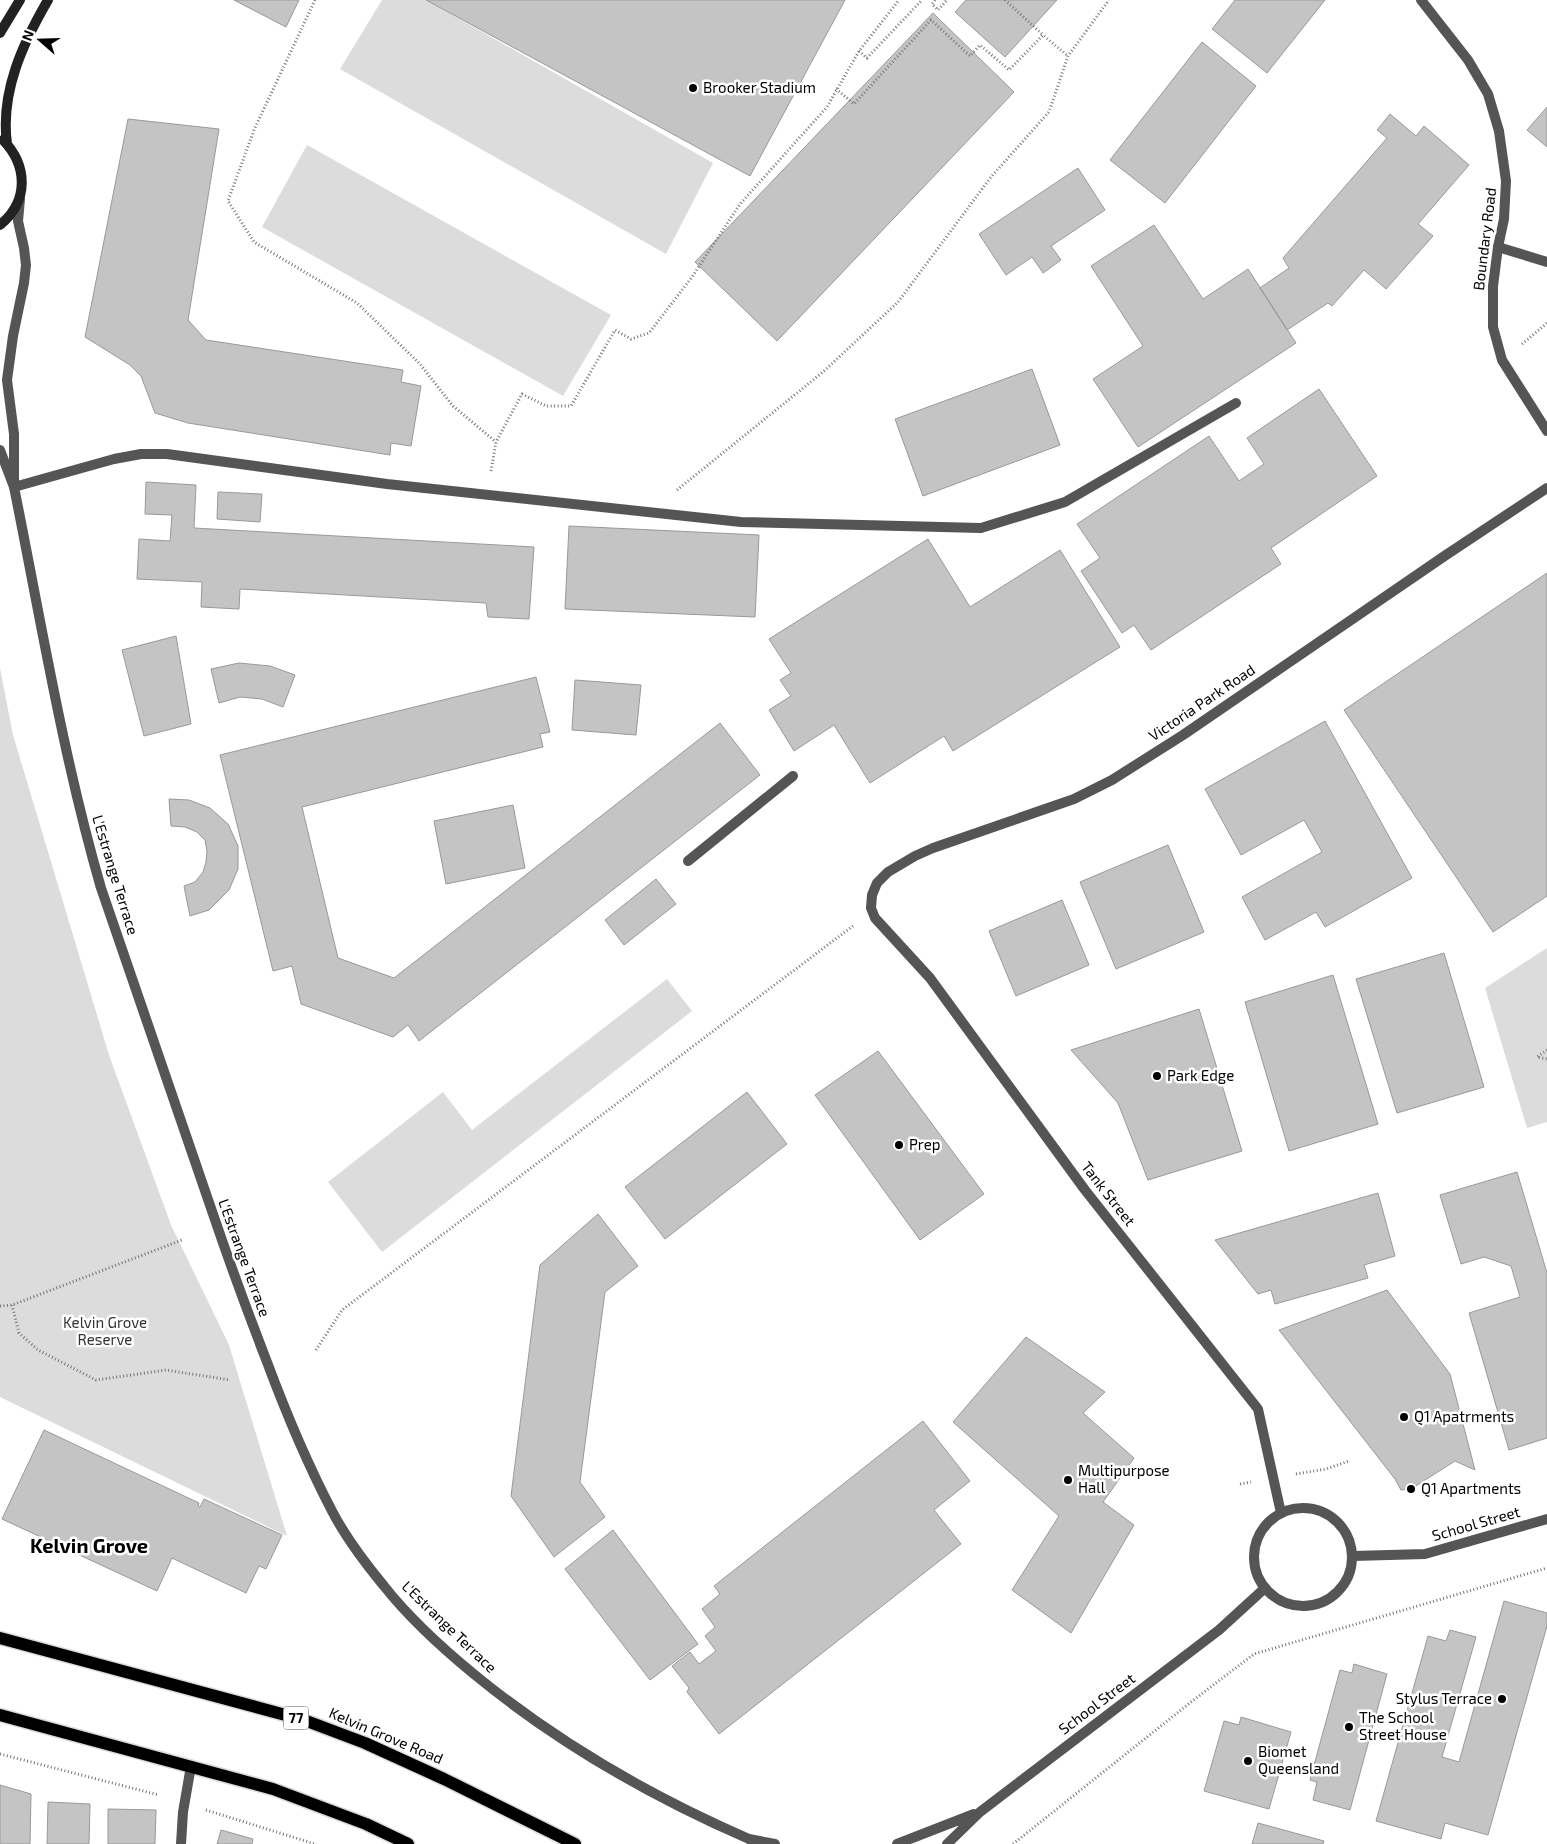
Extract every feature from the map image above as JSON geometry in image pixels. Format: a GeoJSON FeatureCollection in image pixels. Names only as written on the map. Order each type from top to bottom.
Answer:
{"type":"FeatureCollection","features":[{"type":"Feature","properties":{"kind":"main road","name":"Kelvin Grove Road"},"geometry":{"type":"LineString","coordinates":[[0,1638],[304,1720],[365,1743],[409,1763],[575,1844]]}},
{"type":"Feature","properties":{"kind":"main road"},"geometry":{"type":"LineString","coordinates":[[0,1714],[273,1790],[316,1804],[366,1824],[408,1844]]}},
{"type":"Feature","properties":{"kind":"street"},"geometry":{"type":"LineString","coordinates":[[0,33],[20,0]]}},
{"type":"Feature","properties":{"kind":"street","name":"L'Estrange Terrace"},"geometry":{"type":"LineString","coordinates":[[14,487],[14,434],[7,380],[26,265],[18,221],[21,171],[16,157],[4,141],[5,120],[8,95],[21,49],[48,0]]}},
{"type":"Feature","properties":{"kind":"street","name":"Boundary Road"},"geometry":{"type":"LineString","coordinates":[[1421,0],[1468,60],[1488,94],[1499,132],[1506,181],[1504,219],[1493,286],[1493,327],[1502,360],[1547,431]]}},
{"type":"Feature","properties":{"kind":"street","name":"L'Estrange Terrace"},"geometry":{"type":"LineString","coordinates":[[0,225],[15,207],[20,193]]}},
{"type":"Feature","properties":{"kind":"street"},"geometry":{"type":"LineString","coordinates":[[1498,247],[1547,262]]}},
{"type":"Feature","properties":{"kind":"street"},"geometry":{"type":"LineString","coordinates":[[14,487],[108,460],[148,454],[168,454],[387,484],[741,522],[981,528],[1065,502],[1236,403]]}},
{"type":"Feature","properties":{"kind":"street","name":"L'Estrange Terrace"},"geometry":{"type":"LineString","coordinates":[[0,450],[14,487],[62,736],[84,830],[101,888],[236,1284],[293,1432],[333,1513],[356,1548],[390,1593],[418,1624],[492,1689],[531,1718],[606,1768],[752,1842],[775,1844]]}},
{"type":"Feature","properties":{"kind":"street","name":"Victoria Park Road"},"geometry":{"type":"LineString","coordinates":[[872,912],[870,902],[877,883],[893,869],[933,848],[1074,799],[1112,780],[1183,735],[1547,488]]}},
{"type":"Feature","properties":{"kind":"street"},"geometry":{"type":"LineString","coordinates":[[688,861],[793,776]]}},
{"type":"Feature","properties":{"kind":"street","name":"Tank Street"},"geometry":{"type":"LineString","coordinates":[[872,912],[885,930],[930,978],[1086,1190],[1258,1409],[1281,1513]]}},
{"type":"Feature","properties":{"kind":"street"},"geometry":{"type":"LineString","coordinates":[[1297,1508],[1313,1508],[1329,1514],[1341,1525],[1350,1540],[1353,1556],[1351,1571],[1344,1584],[1334,1596],[1321,1603],[1306,1606],[1291,1604],[1276,1598],[1265,1588],[1258,1576],[1254,1562],[1255,1547],[1260,1533],[1269,1521],[1281,1513],[1297,1508]]}},
{"type":"Feature","properties":{"kind":"street","name":"School Street"},"geometry":{"type":"LineString","coordinates":[[1353,1556],[1425,1554],[1547,1519]]}},
{"type":"Feature","properties":{"kind":"street","name":"School Street"},"geometry":{"type":"LineString","coordinates":[[947,1844],[980,1812],[1219,1630],[1265,1588]]}},
{"type":"Feature","properties":{"kind":"street"},"geometry":{"type":"LineString","coordinates":[[181,1844],[185,1798],[191,1766]]}},
{"type":"Feature","properties":{"kind":"street"},"geometry":{"type":"LineString","coordinates":[[897,1844],[980,1812]]}},
{"type":"Feature","properties":{"kind":"street"},"geometry":{"type":"LineString","coordinates":[[942,1844],[980,1812]]}},
{"type":"Feature","properties":{"kind":"path"},"geometry":{"type":"LineString","coordinates":[[314,0],[254,130],[228,201],[254,242],[357,303],[420,364],[452,406],[496,442]]}},
{"type":"Feature","properties":{"kind":"path"},"geometry":{"type":"LineString","coordinates":[[488,494],[496,442],[522,394],[546,406],[571,406],[616,330],[631,339],[649,333],[692,277],[740,204],[827,107],[836,88],[860,52],[899,0]]}},
{"type":"Feature","properties":{"kind":"path"},"geometry":{"type":"LineString","coordinates":[[860,52],[867,58],[922,0]]}},
{"type":"Feature","properties":{"kind":"path"},"geometry":{"type":"LineString","coordinates":[[935,0],[932,4],[938,10],[947,0]]}},
{"type":"Feature","properties":{"kind":"path"},"geometry":{"type":"LineString","coordinates":[[1005,0],[1068,56]]}},
{"type":"Feature","properties":{"kind":"path"},"geometry":{"type":"LineString","coordinates":[[652,511],[823,372],[898,302],[991,177],[1049,112],[1068,56],[1109,0]]}},
{"type":"Feature","properties":{"kind":"path"},"geometry":{"type":"LineString","coordinates":[[836,88],[854,104],[931,20],[970,56],[980,45],[1009,70],[1043,35]]}},
{"type":"Feature","properties":{"kind":"path"},"geometry":{"type":"LineString","coordinates":[[1521,345],[1547,324]]}},
{"type":"Feature","properties":{"kind":"path"},"geometry":{"type":"LineString","coordinates":[[316,1350],[342,1310],[872,912]]}},
{"type":"Feature","properties":{"kind":"path"},"geometry":{"type":"LineString","coordinates":[[1547,1050],[1537,1057],[1547,1059]]}},
{"type":"Feature","properties":{"kind":"path"},"geometry":{"type":"LineString","coordinates":[[0,1306],[12,1305],[182,1240]]}},
{"type":"Feature","properties":{"kind":"path"},"geometry":{"type":"LineString","coordinates":[[12,1305],[19,1333],[38,1350],[96,1380],[166,1370],[230,1380]]}},
{"type":"Feature","properties":{"kind":"path"},"geometry":{"type":"LineString","coordinates":[[1013,1844],[1254,1654],[1547,1568]]}},
{"type":"Feature","properties":{"kind":"path"},"geometry":{"type":"LineString","coordinates":[[0,1754],[159,1795]]}},
{"type":"Feature","properties":{"kind":"path"},"geometry":{"type":"LineString","coordinates":[[204,1810],[316,1844]]}},
{"type":"Feature","properties":{"kind":"green space"},"geometry":{"type":"Polygon","coordinates":[[[382,0],[426,0],[713,163],[666,254],[340,69],[382,0]]]}},
{"type":"Feature","properties":{"kind":"green space"},"geometry":{"type":"Polygon","coordinates":[[[307,145],[611,315],[563,396],[262,227],[307,145]]]}},
{"type":"Feature","properties":{"kind":"green space","name":"Kelvin Grove Reserve"},"geometry":{"type":"Polygon","coordinates":[[[0,668],[13,735],[109,1055],[171,1225],[229,1345],[287,1536],[0,1397],[0,668]]]}},
{"type":"Feature","properties":{"kind":"green space"},"geometry":{"type":"Polygon","coordinates":[[[1547,948],[1547,1122],[1527,1128],[1485,988],[1547,948]]]}},
{"type":"Feature","properties":{"kind":"green space"},"geometry":{"type":"Polygon","coordinates":[[[667,979],[692,1011],[382,1252],[328,1182],[443,1092],[472,1130],[667,979]]]}},
{"type":"Feature","properties":{"kind":"building"},"geometry":{"type":"Polygon","coordinates":[[[234,0],[299,0],[286,27],[234,0]]]}},
{"type":"Feature","properties":{"kind":"building","name":"Brooker Stadium"},"geometry":{"type":"Polygon","coordinates":[[[426,0],[845,0],[750,176],[426,0]]]}},
{"type":"Feature","properties":{"kind":"building"},"geometry":{"type":"Polygon","coordinates":[[[966,0],[1057,0],[1005,57],[955,12],[966,0]]]}},
{"type":"Feature","properties":{"kind":"building"},"geometry":{"type":"Polygon","coordinates":[[[1235,0],[1325,0],[1267,73],[1212,29],[1235,0]]]}},
{"type":"Feature","properties":{"kind":"building"},"geometry":{"type":"Polygon","coordinates":[[[933,13],[1014,92],[777,341],[695,262],[933,13]]]}},
{"type":"Feature","properties":{"kind":"building"},"geometry":{"type":"Polygon","coordinates":[[[1202,42],[1256,86],[1165,203],[1110,160],[1202,42]]]}},
{"type":"Feature","properties":{"kind":"building"},"geometry":{"type":"Polygon","coordinates":[[[1547,107],[1547,147],[1527,130],[1547,107]]]}},
{"type":"Feature","properties":{"kind":"building"},"geometry":{"type":"Polygon","coordinates":[[[1390,114],[1416,136],[1424,126],[1469,165],[1418,224],[1433,236],[1386,289],[1364,270],[1332,306],[1328,303],[1287,330],[1260,288],[1289,268],[1283,258],[1387,138],[1377,130],[1390,114]]]}},
{"type":"Feature","properties":{"kind":"building"},"geometry":{"type":"Polygon","coordinates":[[[128,119],[219,129],[188,320],[206,340],[403,370],[401,382],[421,386],[411,446],[391,443],[390,455],[188,423],[155,413],[141,376],[130,365],[85,337],[128,119]]]}},
{"type":"Feature","properties":{"kind":"building"},"geometry":{"type":"Polygon","coordinates":[[[1078,168],[1105,210],[1051,246],[1061,260],[1043,273],[1032,257],[1006,275],[979,234],[1078,168]]]}},
{"type":"Feature","properties":{"kind":"building"},"geometry":{"type":"Polygon","coordinates":[[[1154,225],[1203,299],[1248,269],[1296,343],[1138,447],[1093,379],[1143,346],[1091,266],[1154,225]]]}},
{"type":"Feature","properties":{"kind":"building"},"geometry":{"type":"Polygon","coordinates":[[[1032,369],[1060,445],[923,496],[895,419],[1032,369]]]}},
{"type":"Feature","properties":{"kind":"building"},"geometry":{"type":"Polygon","coordinates":[[[1319,389],[1377,476],[1271,548],[1281,564],[1151,650],[1134,625],[1122,633],[1081,571],[1100,558],[1077,524],[1209,436],[1239,481],[1264,464],[1247,438],[1319,389]]]}},
{"type":"Feature","properties":{"kind":"building"},"geometry":{"type":"Polygon","coordinates":[[[146,482],[196,485],[194,528],[534,547],[529,619],[488,617],[486,603],[240,589],[239,609],[201,607],[202,582],[137,579],[139,539],[170,541],[172,515],[145,514],[146,482]]]}},
{"type":"Feature","properties":{"kind":"building"},"geometry":{"type":"Polygon","coordinates":[[[218,492],[262,494],[260,522],[217,519],[218,492]]]}},
{"type":"Feature","properties":{"kind":"building"},"geometry":{"type":"Polygon","coordinates":[[[569,526],[759,535],[755,617],[565,609],[569,526]]]}},
{"type":"Feature","properties":{"kind":"building"},"geometry":{"type":"Polygon","coordinates":[[[928,539],[970,607],[1060,550],[1120,647],[953,751],[944,736],[870,783],[834,725],[794,751],[769,710],[791,696],[780,680],[791,673],[769,639],[928,539]]]}},
{"type":"Feature","properties":{"kind":"building"},"geometry":{"type":"Polygon","coordinates":[[[1547,573],[1547,896],[1493,932],[1344,710],[1547,573]]]}},
{"type":"Feature","properties":{"kind":"building"},"geometry":{"type":"Polygon","coordinates":[[[176,636],[191,724],[144,736],[122,650],[176,636]]]}},
{"type":"Feature","properties":{"kind":"building"},"geometry":{"type":"Polygon","coordinates":[[[239,663],[270,666],[295,675],[283,707],[262,699],[240,697],[219,703],[211,669],[239,663]]]}},
{"type":"Feature","properties":{"kind":"building"},"geometry":{"type":"Polygon","coordinates":[[[536,677],[550,732],[540,734],[543,747],[302,807],[338,958],[394,978],[720,723],[760,775],[419,1041],[408,1025],[393,1037],[301,1004],[292,966],[273,971],[220,755],[536,677]]]}},
{"type":"Feature","properties":{"kind":"building"},"geometry":{"type":"Polygon","coordinates":[[[575,680],[641,685],[636,735],[572,730],[575,680]]]}},
{"type":"Feature","properties":{"kind":"building"},"geometry":{"type":"Polygon","coordinates":[[[1325,721],[1412,878],[1325,927],[1316,912],[1265,940],[1242,897],[1322,852],[1304,820],[1241,855],[1205,789],[1325,721]]]}},
{"type":"Feature","properties":{"kind":"building"},"geometry":{"type":"Polygon","coordinates":[[[169,799],[189,800],[210,808],[228,824],[238,846],[238,869],[229,890],[209,910],[190,916],[184,886],[195,882],[203,872],[207,851],[205,840],[197,832],[185,827],[171,826],[169,799]]]}},
{"type":"Feature","properties":{"kind":"building"},"geometry":{"type":"Polygon","coordinates":[[[513,805],[525,868],[446,884],[434,821],[513,805]]]}},
{"type":"Feature","properties":{"kind":"building"},"geometry":{"type":"Polygon","coordinates":[[[1168,845],[1204,932],[1116,969],[1080,882],[1168,845]]]}},
{"type":"Feature","properties":{"kind":"building"},"geometry":{"type":"Polygon","coordinates":[[[656,879],[676,904],[624,945],[605,920],[656,879]]]}},
{"type":"Feature","properties":{"kind":"building"},"geometry":{"type":"Polygon","coordinates":[[[1062,900],[1089,965],[1016,996],[989,931],[1062,900]]]}},
{"type":"Feature","properties":{"kind":"building"},"geometry":{"type":"Polygon","coordinates":[[[1444,953],[1484,1087],[1397,1113],[1356,979],[1444,953]]]}},
{"type":"Feature","properties":{"kind":"building","name":"Park Edge"},"geometry":{"type":"Polygon","coordinates":[[[1333,975],[1378,1124],[1289,1151],[1245,1002],[1333,975]]]}},
{"type":"Feature","properties":{"kind":"building","name":"Park Edge"},"geometry":{"type":"Polygon","coordinates":[[[1199,1009],[1242,1151],[1148,1180],[1118,1103],[1071,1050],[1199,1009]]]}},
{"type":"Feature","properties":{"kind":"building","name":"Prep"},"geometry":{"type":"Polygon","coordinates":[[[878,1051],[984,1194],[920,1240],[815,1095],[878,1051]]]}},
{"type":"Feature","properties":{"kind":"building"},"geometry":{"type":"Polygon","coordinates":[[[747,1092],[787,1144],[665,1239],[625,1187],[747,1092]]]}},
{"type":"Feature","properties":{"kind":"building"},"geometry":{"type":"Polygon","coordinates":[[[1517,1172],[1547,1273],[1547,1438],[1509,1450],[1469,1313],[1520,1297],[1511,1266],[1484,1257],[1461,1264],[1440,1195],[1517,1172]]]}},
{"type":"Feature","properties":{"kind":"building"},"geometry":{"type":"Polygon","coordinates":[[[1378,1193],[1395,1256],[1364,1265],[1368,1278],[1275,1304],[1271,1290],[1258,1294],[1215,1240],[1378,1193]]]}},
{"type":"Feature","properties":{"kind":"building"},"geometry":{"type":"Polygon","coordinates":[[[598,1214],[638,1266],[605,1292],[580,1482],[605,1517],[554,1557],[511,1496],[540,1265],[598,1214]]]}},
{"type":"Feature","properties":{"kind":"building","name":"Q1 Apatrments"},"geometry":{"type":"Polygon","coordinates":[[[1387,1290],[1450,1374],[1475,1470],[1455,1461],[1411,1489],[1401,1490],[1395,1479],[1279,1330],[1387,1290]]]}},
{"type":"Feature","properties":{"kind":"building","name":"Multipurpose Hall"},"geometry":{"type":"Polygon","coordinates":[[[1026,1337],[1105,1392],[1083,1413],[1134,1458],[1103,1502],[1134,1525],[1071,1633],[1012,1590],[1059,1516],[953,1422],[1026,1337]]]}},
{"type":"Feature","properties":{"kind":"building"},"geometry":{"type":"Polygon","coordinates":[[[923,1421],[970,1481],[934,1510],[961,1544],[719,1734],[687,1692],[689,1688],[672,1666],[690,1652],[699,1664],[716,1651],[705,1636],[715,1627],[702,1609],[720,1594],[714,1586],[923,1421]]]}},
{"type":"Feature","properties":{"kind":"building"},"geometry":{"type":"Polygon","coordinates":[[[44,1430],[199,1503],[198,1506],[200,1507],[204,1499],[282,1535],[266,1569],[259,1566],[246,1593],[172,1558],[157,1591],[2,1519],[44,1430]]]}},
{"type":"Feature","properties":{"kind":"building"},"geometry":{"type":"Polygon","coordinates":[[[613,1530],[698,1644],[650,1680],[565,1569],[613,1530]]]}},
{"type":"Feature","properties":{"kind":"building","name":"Stylus Terrace"},"geometry":{"type":"Polygon","coordinates":[[[1504,1601],[1547,1613],[1547,1626],[1488,1835],[1445,1823],[1441,1839],[1376,1821],[1428,1636],[1446,1641],[1450,1630],[1476,1637],[1442,1757],[1459,1762],[1504,1601]]]}},
{"type":"Feature","properties":{"kind":"building","name":"The School Street House"},"geometry":{"type":"Polygon","coordinates":[[[1354,1664],[1387,1674],[1350,1810],[1313,1800],[1317,1782],[1310,1780],[1340,1670],[1352,1673],[1354,1664]]]}},
{"type":"Feature","properties":{"kind":"building","name":"Biomet Queensland"},"geometry":{"type":"Polygon","coordinates":[[[1241,1717],[1291,1732],[1269,1809],[1204,1791],[1224,1721],[1239,1725],[1241,1717]]]}},
{"type":"Feature","properties":{"kind":"building"},"geometry":{"type":"Polygon","coordinates":[[[0,1785],[31,1794],[30,1844],[0,1844],[0,1785]]]}},
{"type":"Feature","properties":{"kind":"building"},"geometry":{"type":"Polygon","coordinates":[[[48,1802],[90,1804],[89,1844],[47,1844],[48,1802]]]}},
{"type":"Feature","properties":{"kind":"building"},"geometry":{"type":"Polygon","coordinates":[[[108,1809],[156,1810],[155,1844],[108,1844],[108,1809]]]}},
{"type":"Feature","properties":{"kind":"building"},"geometry":{"type":"Polygon","coordinates":[[[1258,1823],[1324,1841],[1323,1844],[1252,1844],[1258,1823]]]}},
{"type":"Feature","properties":{"kind":"building"},"geometry":{"type":"Polygon","coordinates":[[[221,1830],[253,1839],[252,1844],[217,1844],[221,1830]]]}},
{"type":"Feature","properties":{"kind":"place","name":"Brooker Stadium"},"geometry":{"type":"Point","coordinates":[693,88]}},
{"type":"Feature","properties":{"kind":"place","name":"Park Edge"},"geometry":{"type":"Point","coordinates":[1157,1076]}},
{"type":"Feature","properties":{"kind":"place","name":"Prep"},"geometry":{"type":"Point","coordinates":[899,1145]}},
{"type":"Feature","properties":{"kind":"place","name":"Q1 Apatrments"},"geometry":{"type":"Point","coordinates":[1404,1417]}},
{"type":"Feature","properties":{"kind":"place","name":"Multipurpose Hall"},"geometry":{"type":"Point","coordinates":[1068,1480]}},
{"type":"Feature","properties":{"kind":"place","name":"Q1 Apartments"},"geometry":{"type":"Point","coordinates":[1411,1489]}},
{"type":"Feature","properties":{"kind":"place","name":"Stylus Terrace"},"geometry":{"type":"Point","coordinates":[1502,1699]}},
{"type":"Feature","properties":{"kind":"place","name":"The School Street House"},"geometry":{"type":"Point","coordinates":[1349,1727]}},
{"type":"Feature","properties":{"kind":"place","name":"Biomet Queensland"},"geometry":{"type":"Point","coordinates":[1248,1761]}},
{"type":"Feature","properties":{"kind":"district","name":"Kelvin Grove"},"geometry":{"type":"Point","coordinates":[89,1546]}}]}
